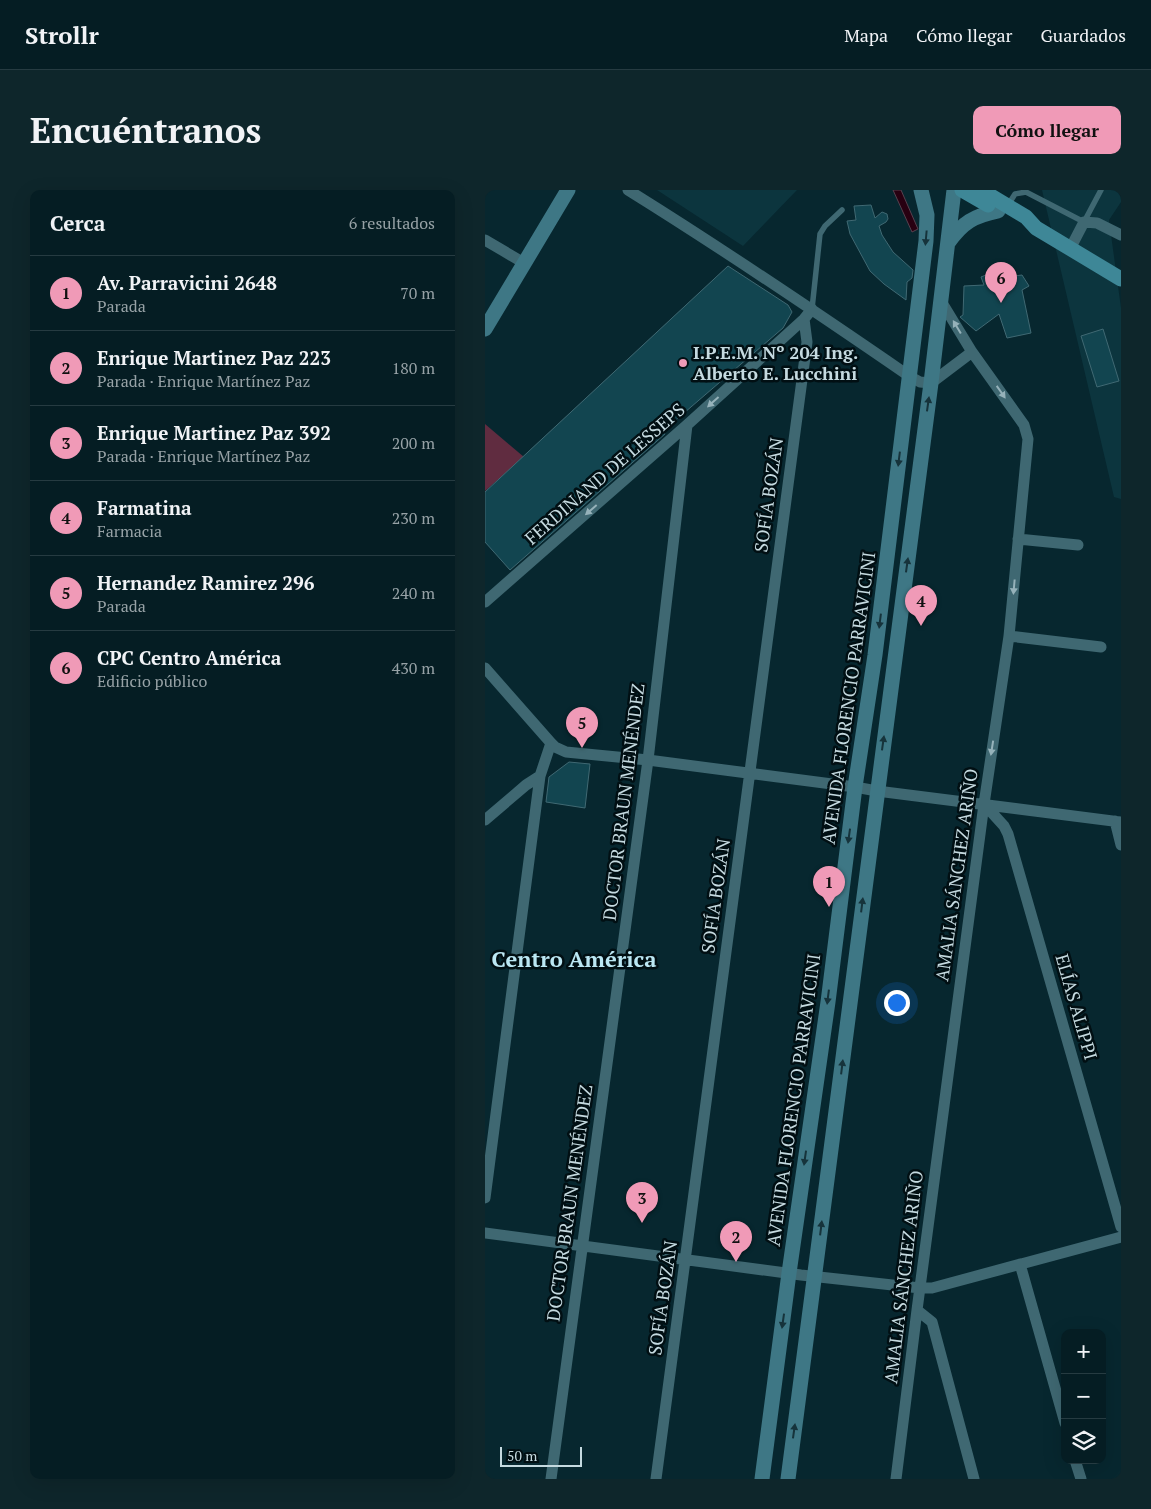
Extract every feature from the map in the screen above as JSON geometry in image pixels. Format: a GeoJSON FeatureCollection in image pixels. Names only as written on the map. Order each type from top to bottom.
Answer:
{"type":"FeatureCollection","features":[{"type":"Feature","properties":{"kind":"main road"},"geometry":{"type":"LineString","coordinates":[[485,329],[568,190]]}},
{"type":"Feature","properties":{"kind":"main road","name":"AVENIDA FLORENCIO PARRAVICINI"},"geometry":{"type":"LineString","coordinates":[[762,1479],[828,1002],[855,787],[875,655],[927,228],[925,202],[921,190]]}},
{"type":"Feature","properties":{"kind":"main road"},"geometry":{"type":"LineString","coordinates":[[788,1479],[931,383],[954,190]]}},
{"type":"Feature","properties":{"kind":"main road"},"geometry":{"type":"LineString","coordinates":[[963,190],[1003,209],[1026,217],[1036,228],[1121,279]]}},
{"type":"Feature","properties":{"kind":"main road"},"geometry":{"type":"LineString","coordinates":[[981,190],[1003,209]]}},
{"type":"Feature","properties":{"kind":"main road"},"geometry":{"type":"LineString","coordinates":[[947,244],[957,230],[966,223],[980,216],[1003,209]]}},
{"type":"Feature","properties":{"kind":"street"},"geometry":{"type":"LineString","coordinates":[[627,190],[813,309],[920,382],[931,383],[973,352]]}},
{"type":"Feature","properties":{"kind":"street"},"geometry":{"type":"LineString","coordinates":[[1070,249],[1084,222],[1097,223],[1121,235]]}},
{"type":"Feature","properties":{"kind":"street"},"geometry":{"type":"LineString","coordinates":[[485,240],[524,263]]}},
{"type":"Feature","properties":{"kind":"street","name":"AMALIA SÁNCHEZ ARIÑO"},"geometry":{"type":"LineString","coordinates":[[896,1479],[984,804],[1009,636],[1028,438],[1024,425],[973,352],[941,301]]}},
{"type":"Feature","properties":{"kind":"street","name":"FERDINAND DE LESSEPS"},"geometry":{"type":"LineString","coordinates":[[485,602],[687,425],[813,309]]}},
{"type":"Feature","properties":{"kind":"street","name":"SOFÍA BOZÁN"},"geometry":{"type":"LineString","coordinates":[[656,1479],[807,342],[804,319]]}},
{"type":"Feature","properties":{"kind":"street","name":"DOCTOR BRAUN MENÉNDEZ"},"geometry":{"type":"LineString","coordinates":[[551,1479],[648,760],[687,425]]}},
{"type":"Feature","properties":{"kind":"street"},"geometry":{"type":"LineString","coordinates":[[1018,539],[1078,545]]}},
{"type":"Feature","properties":{"kind":"street"},"geometry":{"type":"LineString","coordinates":[[1009,636],[1101,648]]}},
{"type":"Feature","properties":{"kind":"street"},"geometry":{"type":"LineString","coordinates":[[485,668],[551,743],[566,752],[648,760],[1118,822],[1121,844]]}},
{"type":"Feature","properties":{"kind":"street"},"geometry":{"type":"LineString","coordinates":[[485,1198],[540,776],[551,743]]}},
{"type":"Feature","properties":{"kind":"street"},"geometry":{"type":"LineString","coordinates":[[485,820],[526,785],[540,776]]}},
{"type":"Feature","properties":{"kind":"street","name":"ELÍAS ALIPPI"},"geometry":{"type":"LineString","coordinates":[[984,804],[1004,826],[1008,834],[1121,1227]]}},
{"type":"Feature","properties":{"kind":"street"},"geometry":{"type":"LineString","coordinates":[[485,1233],[789,1273],[920,1288],[932,1288],[1121,1236]]}},
{"type":"Feature","properties":{"kind":"street"},"geometry":{"type":"LineString","coordinates":[[1020,1264],[1064,1419]]}},
{"type":"Feature","properties":{"kind":"street"},"geometry":{"type":"LineString","coordinates":[[917,1310],[932,1322],[974,1479]]}},
{"type":"Feature","properties":{"kind":"street"},"geometry":{"type":"LineString","coordinates":[[1076,1464],[1081,1479]]}},
{"type":"Feature","properties":{"kind":"lane"},"geometry":{"type":"LineString","coordinates":[[1003,209],[1015,194],[1026,191],[1084,222],[1101,190]]}},
{"type":"Feature","properties":{"kind":"lane"},"geometry":{"type":"LineString","coordinates":[[813,309],[820,234],[825,226],[842,210]]}},
{"type":"Feature","properties":{"kind":"shaded area"},"geometry":{"type":"Polygon","coordinates":[[[657,190],[797,190],[743,246],[657,190]]]}},
{"type":"Feature","properties":{"kind":"shaded area"},"geometry":{"type":"Polygon","coordinates":[[[893,190],[901,190],[918,229],[912,232],[893,190]]]}},
{"type":"Feature","properties":{"kind":"shaded area"},"geometry":{"type":"Polygon","coordinates":[[[1042,190],[1121,190],[1121,202],[1109,220],[1121,308],[1121,499],[1114,497],[1042,190]]]}},
{"type":"Feature","properties":{"kind":"shaded area"},"geometry":{"type":"Polygon","coordinates":[[[485,424],[524,457],[485,491],[485,424]]]}},
{"type":"Feature","properties":{"kind":"building"},"geometry":{"type":"Polygon","coordinates":[[[871,205],[875,218],[882,212],[887,214],[888,219],[886,222],[879,226],[882,235],[893,252],[913,270],[912,278],[907,282],[906,300],[870,271],[850,234],[847,221],[856,220],[854,206],[871,205]]]}},
{"type":"Feature","properties":{"kind":"building","name":"I.P.E.M. Nº 204 Ing. Alberto E. Lucchini"},"geometry":{"type":"Polygon","coordinates":[[[728,266],[788,305],[792,312],[783,328],[663,431],[665,434],[510,570],[485,542],[485,492],[728,266]]]}},
{"type":"Feature","properties":{"kind":"building"},"geometry":{"type":"Polygon","coordinates":[[[1003,268],[1013,269],[1014,276],[1022,275],[1029,286],[1022,290],[1031,333],[1007,338],[999,314],[976,331],[960,317],[963,315],[964,286],[984,285],[981,277],[1003,268]]]}},
{"type":"Feature","properties":{"kind":"building"},"geometry":{"type":"Polygon","coordinates":[[[1103,329],[1119,381],[1097,387],[1081,336],[1103,329]]]}},
{"type":"Feature","properties":{"kind":"building"},"geometry":{"type":"Polygon","coordinates":[[[569,762],[590,764],[585,808],[546,802],[549,777],[569,762]]]}},
{"type":"Feature","properties":{"kind":"place","name":"CPC Centro América"},"geometry":{"type":"Point","coordinates":[1001,303]}},
{"type":"Feature","properties":{"kind":"place","name":"I.P.E.M. Nº 204 Ing. Alberto E. Lucchini"},"geometry":{"type":"Point","coordinates":[683,363]}},
{"type":"Feature","properties":{"kind":"place","name":"Farmatina"},"geometry":{"type":"Point","coordinates":[921,626]}},
{"type":"Feature","properties":{"kind":"place","name":"Hernandez Ramirez 296"},"geometry":{"type":"Point","coordinates":[582,748]}},
{"type":"Feature","properties":{"kind":"place","name":"Av. Parravicini 2648"},"geometry":{"type":"Point","coordinates":[829,907]}},
{"type":"Feature","properties":{"kind":"place","name":"Enrique Martinez Paz 392"},"geometry":{"type":"Point","coordinates":[642,1223]}},
{"type":"Feature","properties":{"kind":"place","name":"Enrique Martinez Paz 223"},"geometry":{"type":"Point","coordinates":[736,1262]}},
{"type":"Feature","properties":{"kind":"district","name":"Centro América"},"geometry":{"type":"Point","coordinates":[574,959]}}]}
